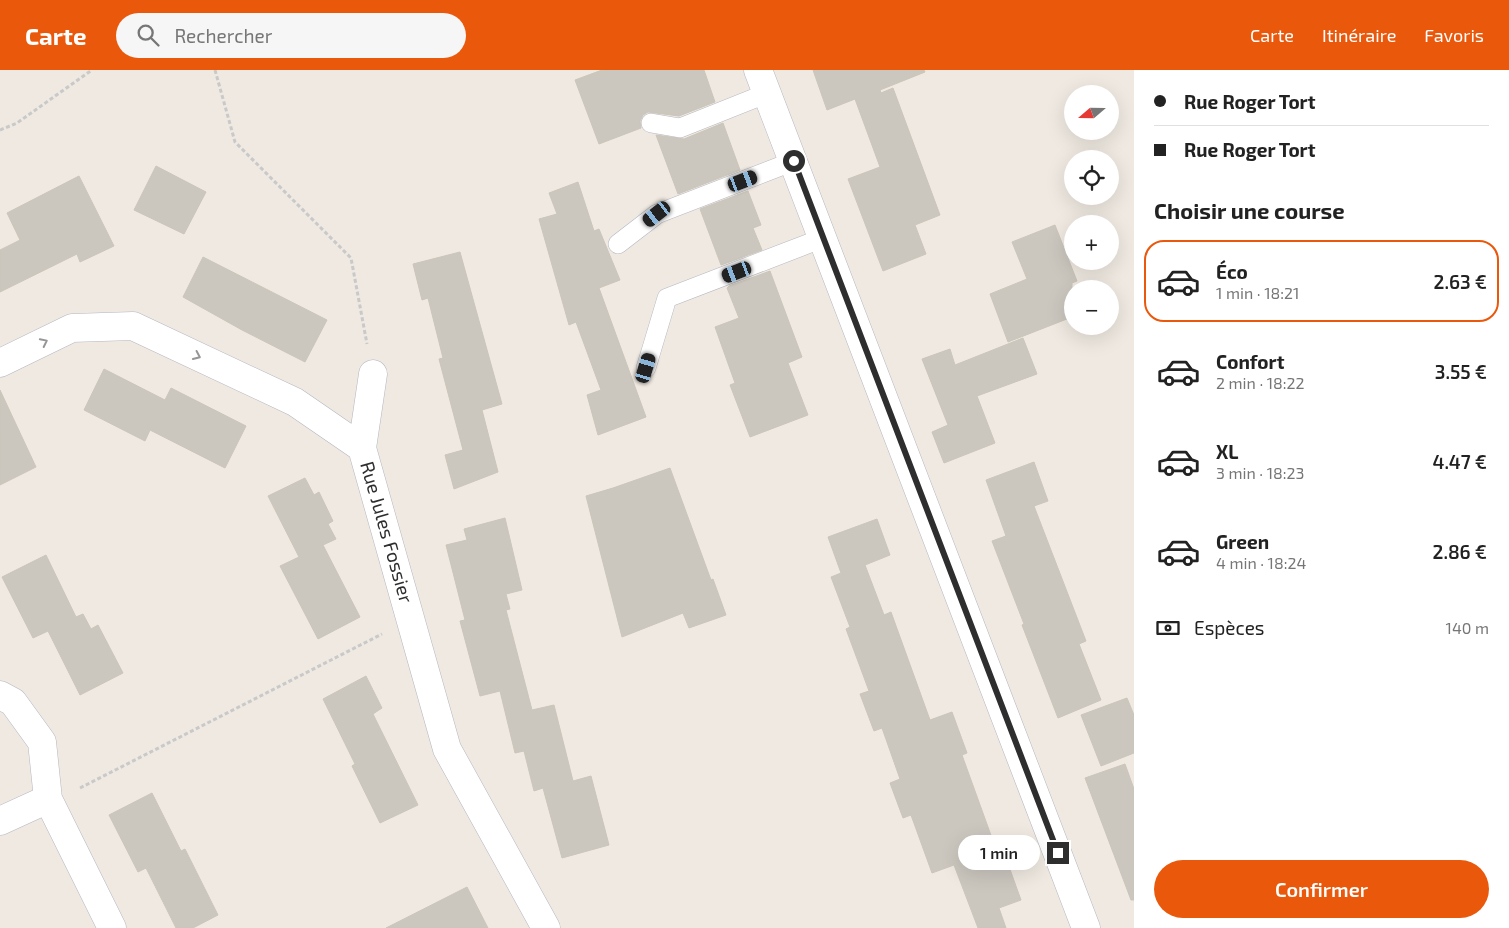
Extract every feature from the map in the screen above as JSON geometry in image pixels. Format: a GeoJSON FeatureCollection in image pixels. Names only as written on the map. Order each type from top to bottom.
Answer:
{"type":"FeatureCollection","features":[{"type":"Feature","properties":{"kind":"street"},"geometry":{"type":"LineString","coordinates":[[763,81],[1086,928]]}},
{"type":"Feature","properties":{"kind":"street","name":"Rue Jules Fossier"},"geometry":{"type":"LineString","coordinates":[[0,363],[72,328],[133,326],[295,402],[362,448],[412,619],[447,749],[546,928]]}},
{"type":"Feature","properties":{"kind":"street"},"geometry":{"type":"LineString","coordinates":[[362,448],[373,374]]}},
{"type":"Feature","properties":{"kind":"street"},"geometry":{"type":"LineString","coordinates":[[0,695],[13,702],[42,742],[48,799],[112,928]]}},
{"type":"Feature","properties":{"kind":"street"},"geometry":{"type":"LineString","coordinates":[[0,821],[48,799]]}},
{"type":"Feature","properties":{"kind":"lane"},"geometry":{"type":"LineString","coordinates":[[652,123],[680,128],[763,81]]}},
{"type":"Feature","properties":{"kind":"lane"},"geometry":{"type":"LineString","coordinates":[[618,244],[657,214],[794,161]]}},
{"type":"Feature","properties":{"kind":"lane"},"geometry":{"type":"LineString","coordinates":[[646,368],[667,298],[823,238]]}},
{"type":"Feature","properties":{"kind":"path"},"geometry":{"type":"LineString","coordinates":[[0,130],[17,124],[92,70]]}},
{"type":"Feature","properties":{"kind":"path"},"geometry":{"type":"LineString","coordinates":[[215,70],[235,142],[351,258],[373,374]]}},
{"type":"Feature","properties":{"kind":"path"},"geometry":{"type":"LineString","coordinates":[[48,799],[79,788],[412,619]]}},
{"type":"Feature","properties":{"kind":"building"},"geometry":{"type":"Polygon","coordinates":[[[602,70],[704,70],[715,102],[679,116],[648,112],[643,115],[640,121],[641,128],[599,144],[575,80],[602,70]]]}},
{"type":"Feature","properties":{"kind":"building"},"geometry":{"type":"Polygon","coordinates":[[[813,70],[924,70],[925,72],[880,90],[881,93],[893,88],[940,215],[915,225],[926,254],[883,271],[848,179],[880,167],[855,99],[827,110],[813,70]]]}},
{"type":"Feature","properties":{"kind":"building"},"geometry":{"type":"Polygon","coordinates":[[[723,123],[740,170],[678,194],[656,135],[684,139],[723,123]]]}},
{"type":"Feature","properties":{"kind":"building"},"geometry":{"type":"Polygon","coordinates":[[[156,166],[206,192],[184,234],[134,210],[156,166]]]}},
{"type":"Feature","properties":{"kind":"building"},"geometry":{"type":"Polygon","coordinates":[[[79,176],[114,246],[80,262],[77,254],[0,292],[0,250],[20,240],[7,213],[79,176]]]}},
{"type":"Feature","properties":{"kind":"building"},"geometry":{"type":"Polygon","coordinates":[[[578,182],[594,231],[599,229],[620,280],[599,288],[646,417],[598,435],[587,395],[601,390],[576,322],[569,325],[539,219],[557,214],[549,193],[578,182]]]}},
{"type":"Feature","properties":{"kind":"building"},"geometry":{"type":"Polygon","coordinates":[[[748,191],[761,225],[753,228],[762,250],[721,265],[700,209],[748,191]]]}},
{"type":"Feature","properties":{"kind":"building"},"geometry":{"type":"Polygon","coordinates":[[[1055,225],[1064,248],[1064,270],[1073,270],[1077,280],[1064,280],[1064,320],[1008,342],[990,294],[1027,279],[1012,242],[1055,225]]]}},
{"type":"Feature","properties":{"kind":"building"},"geometry":{"type":"Polygon","coordinates":[[[460,252],[502,404],[482,410],[498,472],[454,489],[445,455],[463,450],[439,359],[443,358],[428,298],[422,300],[413,264],[460,252]]]}},
{"type":"Feature","properties":{"kind":"building"},"geometry":{"type":"Polygon","coordinates":[[[203,257],[327,320],[305,362],[183,297],[203,257]]]}},
{"type":"Feature","properties":{"kind":"building"},"geometry":{"type":"Polygon","coordinates":[[[770,271],[802,357],[788,363],[808,415],[750,437],[730,385],[735,383],[715,327],[739,318],[727,288],[770,271]]]}},
{"type":"Feature","properties":{"kind":"building"},"geometry":{"type":"Polygon","coordinates":[[[1023,338],[1037,374],[977,396],[995,443],[944,463],[932,432],[948,425],[922,359],[950,349],[955,365],[1023,338]]]}},
{"type":"Feature","properties":{"kind":"building"},"geometry":{"type":"Polygon","coordinates":[[[104,369],[165,400],[171,388],[246,426],[225,468],[150,430],[145,441],[84,410],[104,369]]]}},
{"type":"Feature","properties":{"kind":"building"},"geometry":{"type":"Polygon","coordinates":[[[0,390],[36,467],[0,485],[0,390]]]}},
{"type":"Feature","properties":{"kind":"building"},"geometry":{"type":"Polygon","coordinates":[[[1034,462],[1048,501],[1034,506],[1086,641],[1079,644],[1101,700],[1058,718],[992,541],[1006,536],[986,480],[1034,462]]]}},
{"type":"Feature","properties":{"kind":"building"},"geometry":{"type":"Polygon","coordinates":[[[670,468],[711,580],[713,579],[726,615],[689,628],[683,613],[622,637],[586,496],[670,468]]]}},
{"type":"Feature","properties":{"kind":"building"},"geometry":{"type":"Polygon","coordinates":[[[305,478],[314,495],[319,492],[333,521],[328,524],[336,539],[323,545],[360,617],[318,639],[280,566],[299,557],[268,496],[305,478]]]}},
{"type":"Feature","properties":{"kind":"building"},"geometry":{"type":"Polygon","coordinates":[[[505,518],[522,590],[506,594],[510,609],[506,610],[532,710],[554,705],[573,781],[591,776],[609,845],[562,858],[543,788],[534,791],[524,751],[515,753],[500,691],[480,696],[460,621],[465,620],[446,545],[467,540],[464,529],[505,518]]]}},
{"type":"Feature","properties":{"kind":"building"},"geometry":{"type":"Polygon","coordinates":[[[877,519],[890,555],[865,565],[884,615],[891,612],[930,720],[952,712],[967,753],[962,755],[1001,863],[1007,861],[1021,900],[999,908],[1006,928],[978,928],[954,865],[932,873],[911,815],[903,818],[890,783],[900,779],[882,728],[874,731],[860,694],[869,691],[846,629],[850,627],[831,577],[841,573],[828,537],[877,519]]]}},
{"type":"Feature","properties":{"kind":"building"},"geometry":{"type":"Polygon","coordinates":[[[46,555],[76,617],[83,614],[91,629],[98,625],[123,673],[80,695],[48,631],[33,638],[2,577],[46,555]]]}},
{"type":"Feature","properties":{"kind":"building"},"geometry":{"type":"Polygon","coordinates":[[[366,676],[382,708],[373,714],[418,805],[380,823],[352,766],[355,764],[323,699],[366,676]]]}},
{"type":"Feature","properties":{"kind":"building"},"geometry":{"type":"Polygon","coordinates":[[[1127,698],[1134,715],[1134,753],[1101,766],[1081,715],[1127,698]]]}},
{"type":"Feature","properties":{"kind":"building"},"geometry":{"type":"Polygon","coordinates":[[[1125,764],[1134,789],[1134,900],[1131,900],[1085,778],[1125,764]]]}},
{"type":"Feature","properties":{"kind":"building"},"geometry":{"type":"Polygon","coordinates":[[[152,793],[181,851],[185,849],[218,915],[193,928],[176,928],[146,868],[138,872],[109,815],[152,793]]]}},
{"type":"Feature","properties":{"kind":"building"},"geometry":{"type":"Polygon","coordinates":[[[467,887],[488,928],[386,928],[467,887]]]}},
{"type":"Feature","properties":{"kind":"route"},"geometry":{"type":"LineString","coordinates":[[794,161],[1058,853]]}}]}
